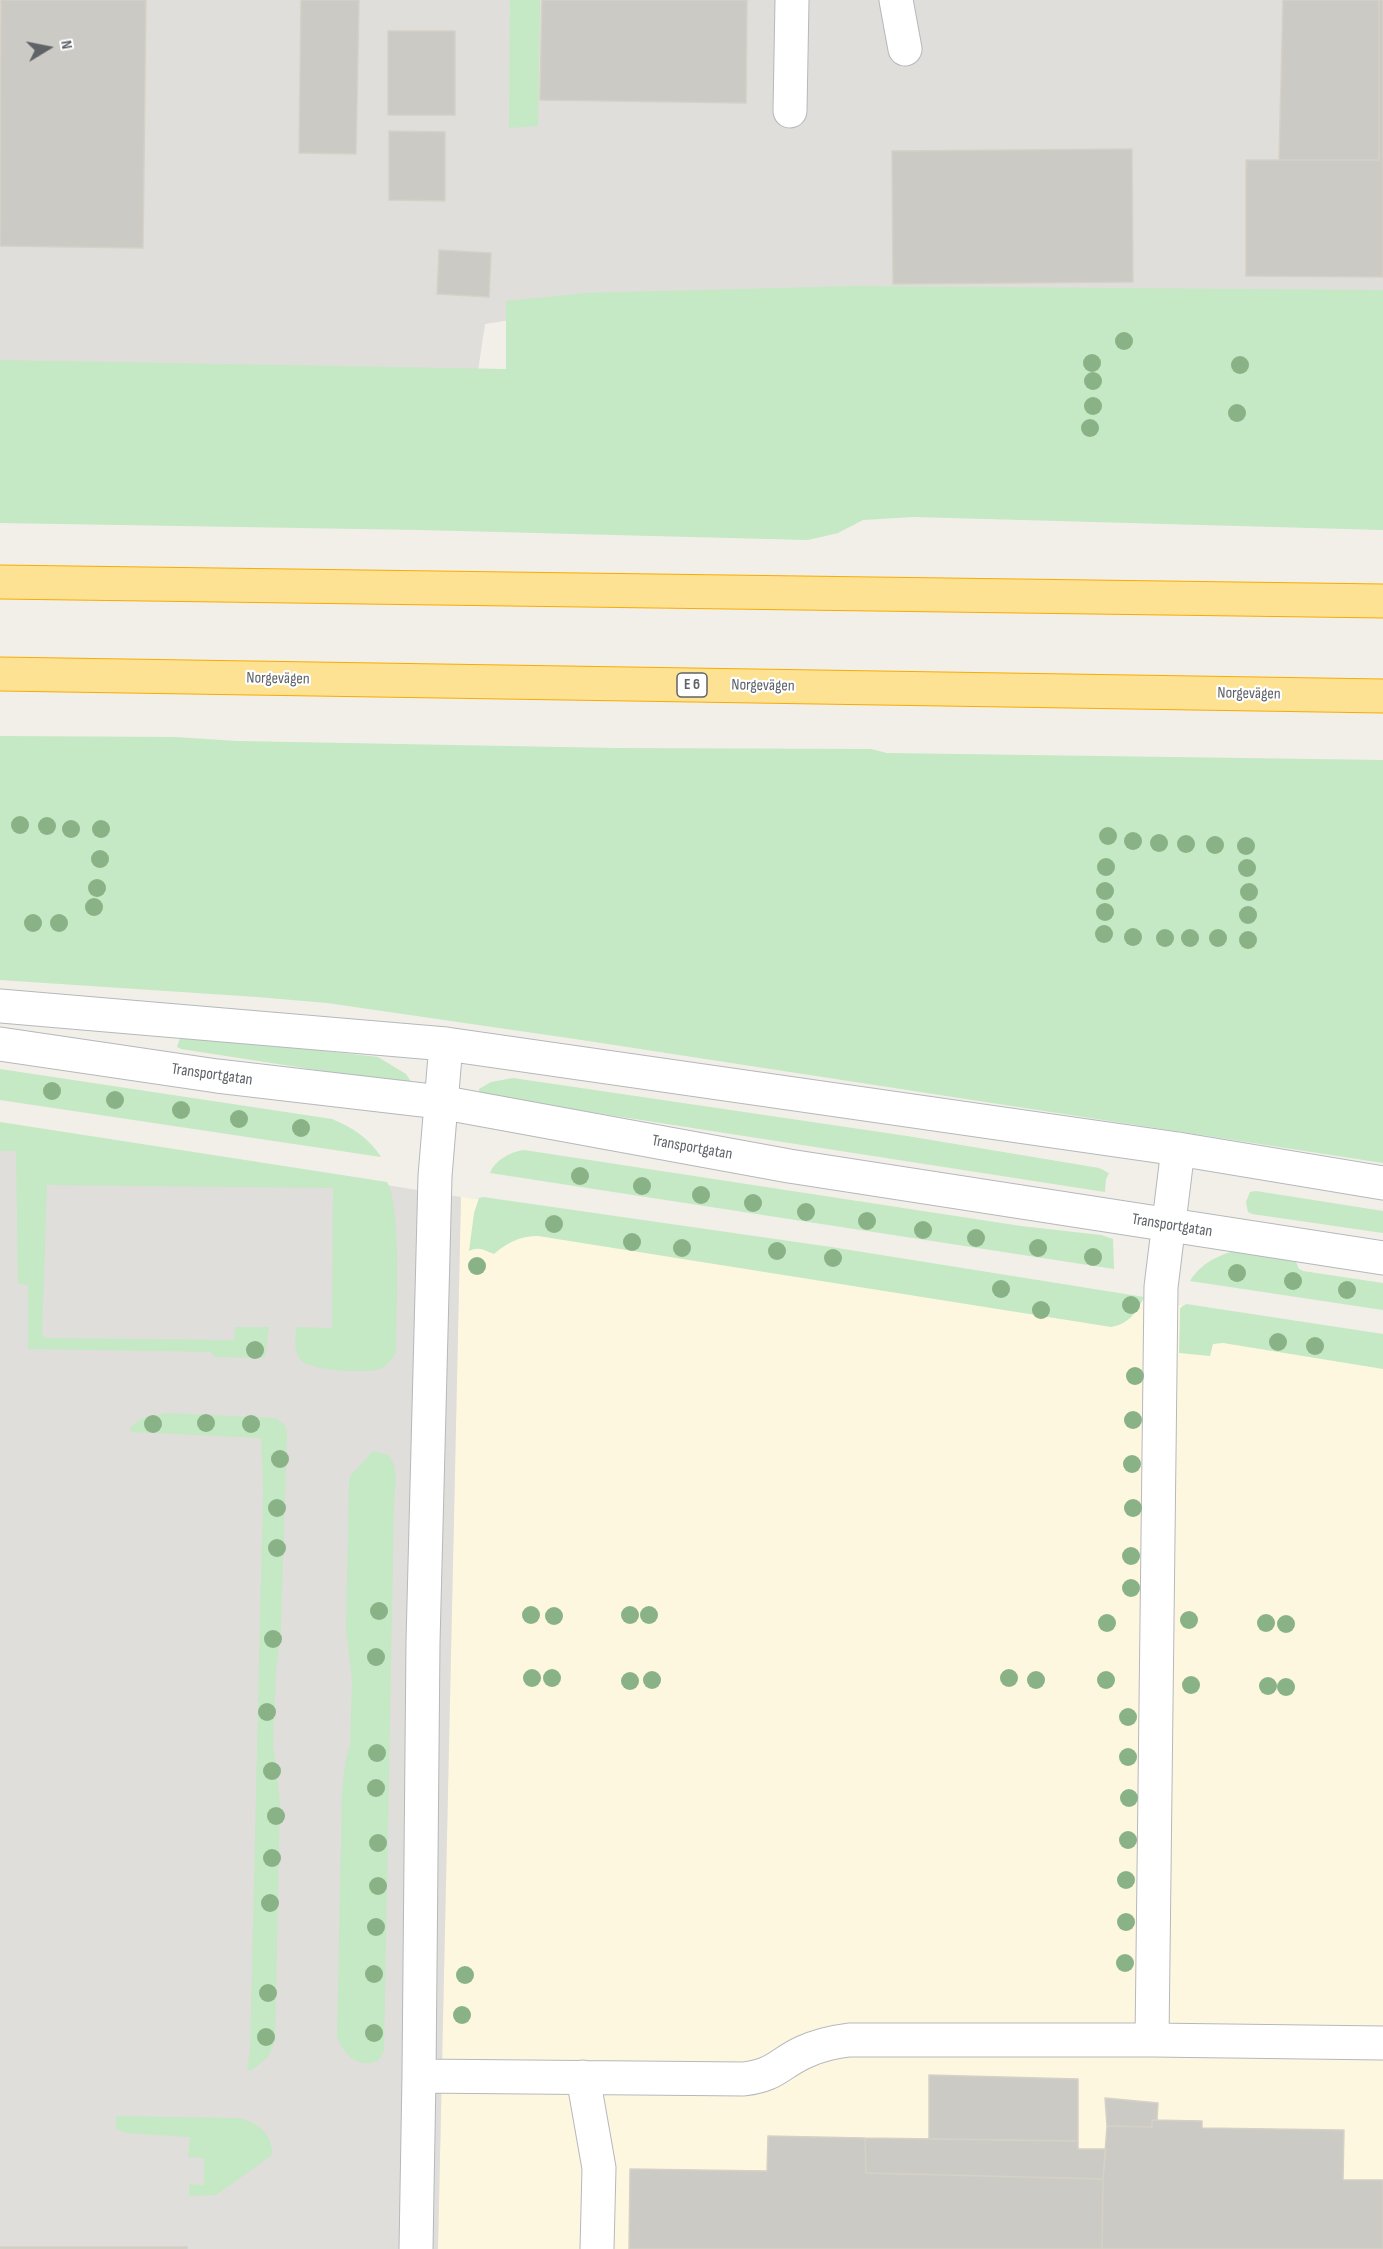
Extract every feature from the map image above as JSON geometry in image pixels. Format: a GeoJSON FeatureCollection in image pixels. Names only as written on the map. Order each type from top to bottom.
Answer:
{"type":"FeatureCollection","features":[{"type":"Feature","properties":{"kind":"highway"},"geometry":{"type":"LineString","coordinates":[[0,582],[1383,601]]}},
{"type":"Feature","properties":{"kind":"highway","name":"Norgevägen"},"geometry":{"type":"LineString","coordinates":[[0,674],[1383,696]]}},
{"type":"Feature","properties":{"kind":"street"},"geometry":{"type":"LineString","coordinates":[[790,111],[792,0]]}},
{"type":"Feature","properties":{"kind":"street"},"geometry":{"type":"LineString","coordinates":[[896,0],[905,49]]}},
{"type":"Feature","properties":{"kind":"street"},"geometry":{"type":"LineString","coordinates":[[0,1006],[446,1044],[1178,1149],[1383,1183]]}},
{"type":"Feature","properties":{"kind":"street","name":"Transportgatan"},"geometry":{"type":"LineString","coordinates":[[0,1044],[217,1077],[440,1102],[789,1166],[1383,1258]]}},
{"type":"Feature","properties":{"kind":"street"},"geometry":{"type":"LineString","coordinates":[[416,2249],[423,1642],[435,1176],[446,1044]]}},
{"type":"Feature","properties":{"kind":"street"},"geometry":{"type":"LineString","coordinates":[[1152,2040],[1161,1287],[1178,1149]]}},
{"type":"Feature","properties":{"kind":"street"},"geometry":{"type":"LineString","coordinates":[[419,2076],[744,2079],[762,2077],[777,2070],[801,2053],[823,2043],[849,2040],[1383,2043]]}},
{"type":"Feature","properties":{"kind":"street"},"geometry":{"type":"LineString","coordinates":[[583,2077],[599,2168],[597,2249]]}},
{"type":"Feature","properties":{"kind":"shaded area"},"geometry":{"type":"Polygon","coordinates":[[[0,0],[1383,0],[1383,310],[607,305],[485,324],[475,391],[0,371],[0,0]]]}},
{"type":"Feature","properties":{"kind":"shaded area"},"geometry":{"type":"Polygon","coordinates":[[[0,1123],[461,1197],[438,2249],[0,2249],[0,1123]]]}},
{"type":"Feature","properties":{"kind":"shaded area"},"geometry":{"type":"Polygon","coordinates":[[[461,1197],[1383,1336],[1383,2249],[438,2249],[461,1197]]]}},
{"type":"Feature","properties":{"kind":"green space"},"geometry":{"type":"Polygon","coordinates":[[[510,0],[540,0],[538,126],[509,128],[510,0]]]}},
{"type":"Feature","properties":{"kind":"green space"},"geometry":{"type":"Polygon","coordinates":[[[854,286],[1383,290],[1383,530],[914,517],[863,520],[838,533],[808,540],[420,530],[0,523],[0,360],[506,369],[506,301],[586,293],[854,286]]]}},
{"type":"Feature","properties":{"kind":"green space"},"geometry":{"type":"Polygon","coordinates":[[[0,736],[175,737],[237,741],[615,748],[871,749],[887,753],[1383,760],[1383,1163],[327,1003],[0,980],[0,736]]]}},
{"type":"Feature","properties":{"kind":"green space"},"geometry":{"type":"Polygon","coordinates":[[[180,1038],[255,1043],[378,1057],[406,1074],[413,1085],[181,1049],[177,1047],[180,1038]]]}},
{"type":"Feature","properties":{"kind":"green space"},"geometry":{"type":"Polygon","coordinates":[[[0,1069],[332,1119],[360,1134],[381,1157],[0,1100],[0,1069]]]}},
{"type":"Feature","properties":{"kind":"green space"},"geometry":{"type":"Polygon","coordinates":[[[513,1078],[907,1136],[1099,1168],[1109,1173],[1105,1192],[480,1095],[479,1089],[491,1082],[513,1078]]]}},
{"type":"Feature","properties":{"kind":"green space"},"geometry":{"type":"Polygon","coordinates":[[[0,1122],[387,1182],[395,1214],[396,1352],[388,1363],[379,1369],[359,1371],[313,1366],[300,1359],[296,1352],[296,1327],[332,1328],[333,1188],[47,1185],[42,1334],[46,1338],[234,1340],[235,1327],[269,1327],[265,1358],[214,1357],[211,1352],[28,1349],[28,1285],[18,1284],[16,1151],[0,1151],[0,1122]]]}},
{"type":"Feature","properties":{"kind":"green space"},"geometry":{"type":"Polygon","coordinates":[[[524,1150],[1021,1226],[1101,1235],[1113,1239],[1114,1269],[490,1173],[495,1164],[504,1157],[524,1150]]]}},
{"type":"Feature","properties":{"kind":"green space"},"geometry":{"type":"Polygon","coordinates":[[[1256,1191],[1383,1211],[1383,1233],[1252,1214],[1248,1212],[1246,1202],[1250,1192],[1256,1191]]]}},
{"type":"Feature","properties":{"kind":"green space"},"geometry":{"type":"Polygon","coordinates":[[[479,1198],[831,1247],[1144,1297],[1132,1316],[1123,1323],[1111,1327],[538,1236],[514,1241],[494,1254],[479,1249],[469,1251],[474,1213],[479,1198]]]}},
{"type":"Feature","properties":{"kind":"green space"},"geometry":{"type":"Polygon","coordinates":[[[1247,1247],[1294,1257],[1299,1269],[1303,1271],[1383,1283],[1383,1310],[1190,1281],[1208,1262],[1247,1247]]]}},
{"type":"Feature","properties":{"kind":"green space"},"geometry":{"type":"Polygon","coordinates":[[[1186,1304],[1383,1334],[1383,1369],[1223,1343],[1213,1344],[1210,1356],[1179,1353],[1180,1308],[1186,1304]]]}},
{"type":"Feature","properties":{"kind":"green space"},"geometry":{"type":"Polygon","coordinates":[[[167,1413],[275,1418],[285,1425],[287,1432],[281,1631],[276,1672],[273,1744],[280,1801],[275,2041],[268,2057],[251,2071],[247,2069],[250,2051],[263,1489],[261,1438],[131,1432],[130,1427],[142,1418],[167,1413]]]}},
{"type":"Feature","properties":{"kind":"green space"},"geometry":{"type":"Polygon","coordinates":[[[373,1451],[389,1455],[396,1478],[384,2051],[379,2060],[365,2063],[348,2055],[337,2037],[342,1789],[350,1744],[352,1680],[346,1628],[349,1481],[350,1476],[373,1451]]]}},
{"type":"Feature","properties":{"kind":"green space"},"geometry":{"type":"Polygon","coordinates":[[[116,2116],[238,2118],[263,2130],[270,2141],[272,2155],[216,2195],[189,2196],[189,2184],[204,2185],[204,2158],[188,2157],[190,2137],[126,2133],[116,2129],[116,2116]]]}},
{"type":"Feature","properties":{"kind":"building"},"geometry":{"type":"Polygon","coordinates":[[[1,0],[146,0],[143,248],[0,246],[1,0]]]}},
{"type":"Feature","properties":{"kind":"building"},"geometry":{"type":"Polygon","coordinates":[[[301,0],[359,0],[356,154],[299,153],[301,0]]]}},
{"type":"Feature","properties":{"kind":"building"},"geometry":{"type":"Polygon","coordinates":[[[542,0],[747,0],[746,103],[540,100],[542,0]]]}},
{"type":"Feature","properties":{"kind":"building"},"geometry":{"type":"Polygon","coordinates":[[[1283,0],[1379,0],[1379,160],[1279,160],[1283,0]]]}},
{"type":"Feature","properties":{"kind":"building"},"geometry":{"type":"Polygon","coordinates":[[[1379,0],[1383,0],[1383,277],[1246,276],[1246,160],[1379,160],[1379,0]]]}},
{"type":"Feature","properties":{"kind":"building"},"geometry":{"type":"Polygon","coordinates":[[[388,31],[455,31],[455,115],[388,115],[388,31]]]}},
{"type":"Feature","properties":{"kind":"building"},"geometry":{"type":"Polygon","coordinates":[[[389,131],[445,132],[445,201],[389,200],[389,131]]]}},
{"type":"Feature","properties":{"kind":"building"},"geometry":{"type":"Polygon","coordinates":[[[1132,149],[1133,282],[893,284],[892,151],[1132,149]]]}},
{"type":"Feature","properties":{"kind":"building"},"geometry":{"type":"Polygon","coordinates":[[[439,250],[491,253],[489,297],[437,294],[439,250]]]}},
{"type":"Feature","properties":{"kind":"building"},"geometry":{"type":"Polygon","coordinates":[[[929,2075],[1078,2079],[1078,2141],[929,2139],[929,2075]]]}},
{"type":"Feature","properties":{"kind":"building"},"geometry":{"type":"Polygon","coordinates":[[[1105,2098],[1158,2103],[1157,2120],[1152,2120],[1152,2127],[1107,2126],[1105,2098]]]}},
{"type":"Feature","properties":{"kind":"building"},"geometry":{"type":"Polygon","coordinates":[[[1152,2120],[1202,2121],[1202,2128],[1344,2130],[1343,2180],[1383,2180],[1383,2249],[1102,2249],[1103,2179],[1107,2126],[1152,2127],[1152,2120]]]}},
{"type":"Feature","properties":{"kind":"building"},"geometry":{"type":"Polygon","coordinates":[[[768,2136],[865,2138],[866,2173],[1103,2179],[1102,2249],[629,2249],[630,2169],[767,2171],[768,2136]]]}},
{"type":"Feature","properties":{"kind":"building"},"geometry":{"type":"Polygon","coordinates":[[[865,2138],[1078,2141],[1078,2149],[1106,2149],[1103,2179],[866,2173],[865,2138]]]}},
{"type":"Feature","properties":{"kind":"building"},"geometry":{"type":"Polygon","coordinates":[[[0,2247],[187,2247],[187,2249],[0,2249],[0,2247]]]}}]}
